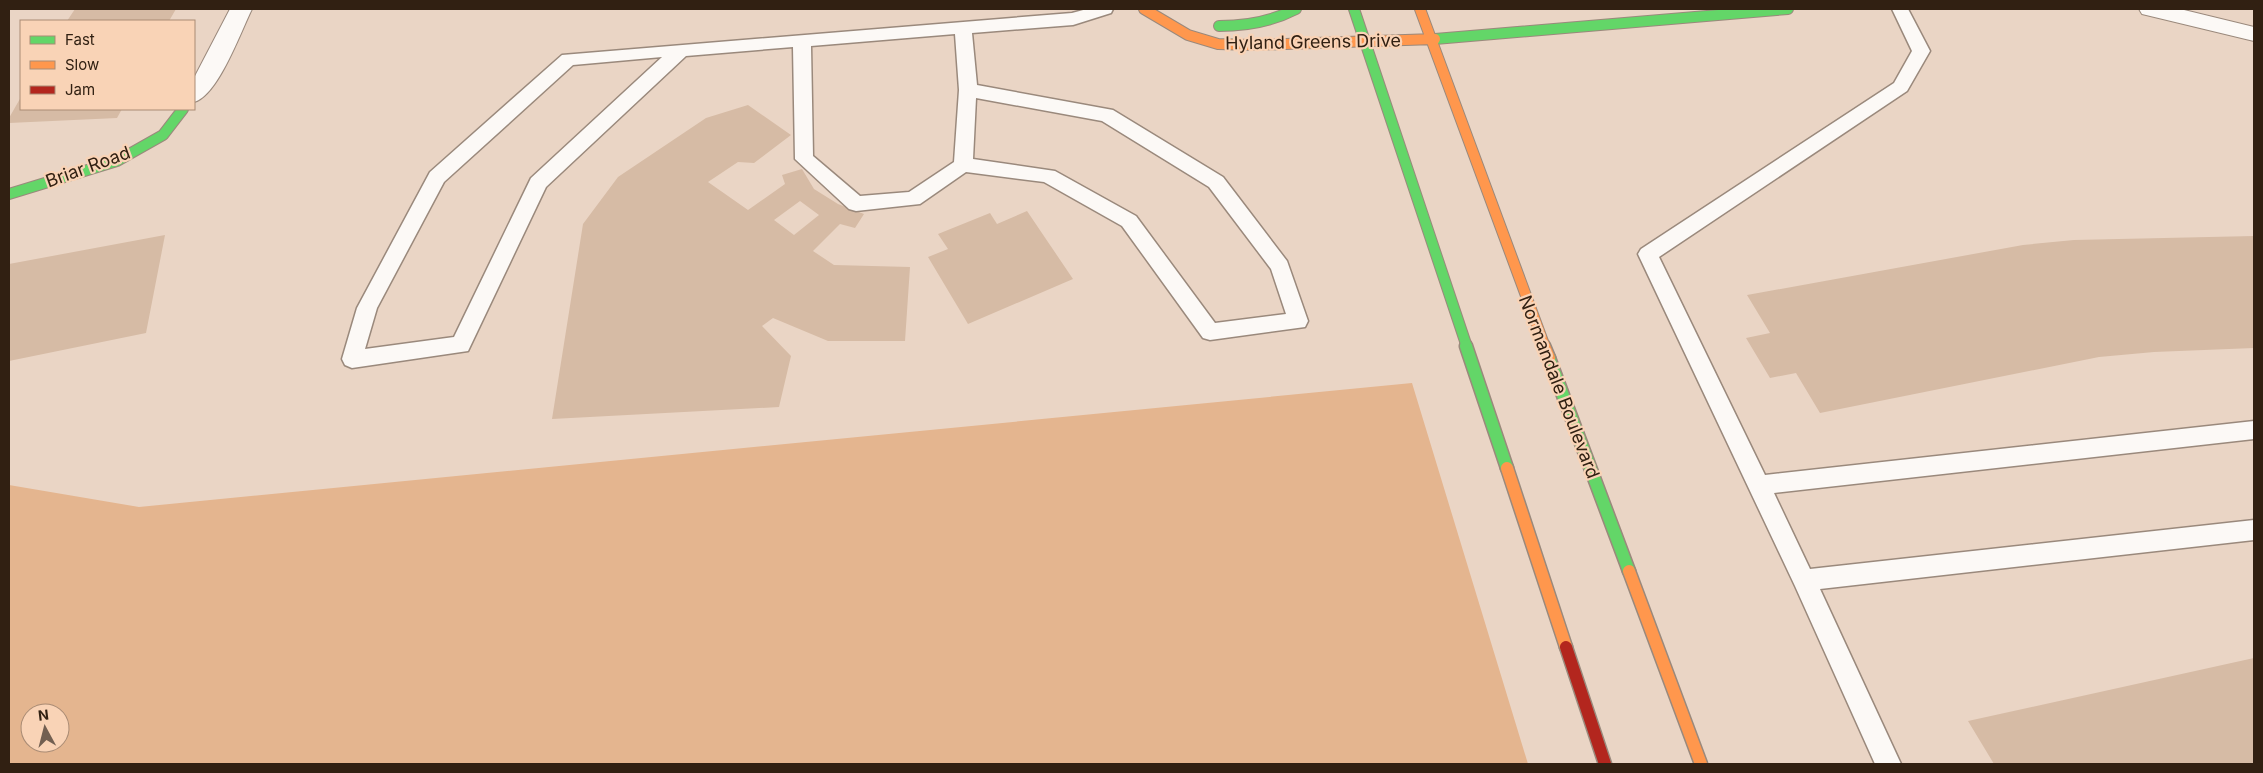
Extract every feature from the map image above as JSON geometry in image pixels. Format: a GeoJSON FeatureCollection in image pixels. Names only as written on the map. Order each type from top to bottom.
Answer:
{"type":"FeatureCollection","features":[{"type":"Feature","properties":{"kind":"main road","name":"Hyland Greens Drive"},"geometry":{"type":"LineString","coordinates":[[1144,9],[1188,35],[1218,44],[1432,39],[1778,9]]}},
{"type":"Feature","properties":{"kind":"main road"},"geometry":{"type":"LineString","coordinates":[[1154,9],[1184,19]]}},
{"type":"Feature","properties":{"kind":"main road"},"geometry":{"type":"LineString","coordinates":[[1207,24],[1250,26],[1273,22],[1296,9]]}},
{"type":"Feature","properties":{"kind":"main road"},"geometry":{"type":"LineString","coordinates":[[1354,9],[1604,764]]}},
{"type":"Feature","properties":{"kind":"main road","name":"Normandale Boulevard"},"geometry":{"type":"LineString","coordinates":[[1420,9],[1701,764]]}},
{"type":"Feature","properties":{"kind":"main road","name":"Briar Road"},"geometry":{"type":"LineString","coordinates":[[9,194],[117,161],[163,135],[182,110]]}},
{"type":"Feature","properties":{"kind":"street"},"geometry":{"type":"LineString","coordinates":[[195,93],[209,74],[241,9]]}},
{"type":"Feature","properties":{"kind":"street"},"geometry":{"type":"LineString","coordinates":[[2150,9],[2184,16],[2231,31],[2254,34]]}},
{"type":"Feature","properties":{"kind":"lane"},"geometry":{"type":"LineString","coordinates":[[681,50],[538,183],[460,345],[352,359],[368,308],[437,177],[568,59],[802,40],[1073,19],[1105,9]]}},
{"type":"Feature","properties":{"kind":"lane"},"geometry":{"type":"LineString","coordinates":[[1888,764],[1759,484],[1648,254],[1901,87],[1921,51],[1900,9]]}},
{"type":"Feature","properties":{"kind":"lane"},"geometry":{"type":"LineString","coordinates":[[963,28],[968,90],[963,165]]}},
{"type":"Feature","properties":{"kind":"lane"},"geometry":{"type":"LineString","coordinates":[[802,40],[804,159],[856,204],[913,199],[963,165],[1048,176],[1129,221],[1210,332],[1298,321],[1280,266],[1216,182],[1107,115],[968,90]]}},
{"type":"Feature","properties":{"kind":"lane"},"geometry":{"type":"LineString","coordinates":[[1759,484],[2254,430]]}},
{"type":"Feature","properties":{"kind":"lane"},"geometry":{"type":"LineString","coordinates":[[1804,580],[2254,530]]}},
{"type":"Feature","properties":{"kind":"shaded area"},"geometry":{"type":"Polygon","coordinates":[[[1412,383],[1528,764],[9,764],[9,485],[139,507],[1412,383]]]}},
{"type":"Feature","properties":{"kind":"building"},"geometry":{"type":"Polygon","coordinates":[[[75,9],[176,9],[170,20],[68,20],[75,9]]]}},
{"type":"Feature","properties":{"kind":"building"},"geometry":{"type":"Polygon","coordinates":[[[20,99],[20,110],[121,110],[117,118],[9,123],[9,118],[20,99]]]}},
{"type":"Feature","properties":{"kind":"building"},"geometry":{"type":"Polygon","coordinates":[[[748,105],[791,135],[754,163],[738,162],[708,182],[748,210],[785,184],[782,175],[802,169],[814,189],[838,204],[864,214],[855,228],[840,224],[813,251],[834,265],[910,267],[905,341],[828,341],[773,318],[762,326],[791,356],[779,407],[552,419],[583,224],[618,177],[706,118],[748,105]],[[800,201],[774,220],[794,235],[819,215],[800,201]]]}},
{"type":"Feature","properties":{"kind":"building"},"geometry":{"type":"Polygon","coordinates":[[[1027,211],[1073,279],[968,324],[928,257],[948,249],[938,234],[990,213],[997,224],[1027,211]]]}},
{"type":"Feature","properties":{"kind":"building"},"geometry":{"type":"Polygon","coordinates":[[[165,235],[146,333],[9,361],[9,264],[165,235]]]}},
{"type":"Feature","properties":{"kind":"building"},"geometry":{"type":"Polygon","coordinates":[[[2254,236],[2254,348],[2154,352],[2099,357],[1820,413],[1796,373],[1770,378],[1746,338],[1770,333],[1747,295],[2023,245],[2074,240],[2254,236]]]}},
{"type":"Feature","properties":{"kind":"building"},"geometry":{"type":"Polygon","coordinates":[[[2254,658],[2254,764],[1994,764],[1968,721],[2254,658]]]}},
{"type":"Feature","properties":{"kind":"traffic: fast"},"geometry":{"type":"LineString","coordinates":[[1219,26],[1259,23],[1277,18],[1296,9]]}},
{"type":"Feature","properties":{"kind":"traffic: fast"},"geometry":{"type":"LineString","coordinates":[[1354,9],[1507,468]]}},
{"type":"Feature","properties":{"kind":"traffic: fast"},"geometry":{"type":"LineString","coordinates":[[1435,39],[1788,9]]}},
{"type":"Feature","properties":{"kind":"traffic: fast"},"geometry":{"type":"LineString","coordinates":[[9,194],[117,161],[163,135],[182,110]]}},
{"type":"Feature","properties":{"kind":"traffic: fast"},"geometry":{"type":"LineString","coordinates":[[1549,358],[1629,571]]}},
{"type":"Feature","properties":{"kind":"traffic: slow"},"geometry":{"type":"LineString","coordinates":[[1144,9],[1188,35],[1218,44],[1252,45],[1435,39]]}},
{"type":"Feature","properties":{"kind":"traffic: slow"},"geometry":{"type":"LineString","coordinates":[[1420,9],[1549,358]]}},
{"type":"Feature","properties":{"kind":"traffic: slow"},"geometry":{"type":"LineString","coordinates":[[1507,468],[1566,647]]}},
{"type":"Feature","properties":{"kind":"traffic: slow"},"geometry":{"type":"LineString","coordinates":[[1629,571],[1701,764]]}},
{"type":"Feature","properties":{"kind":"traffic: jam"},"geometry":{"type":"LineString","coordinates":[[1566,647],[1605,764]]}}]}
